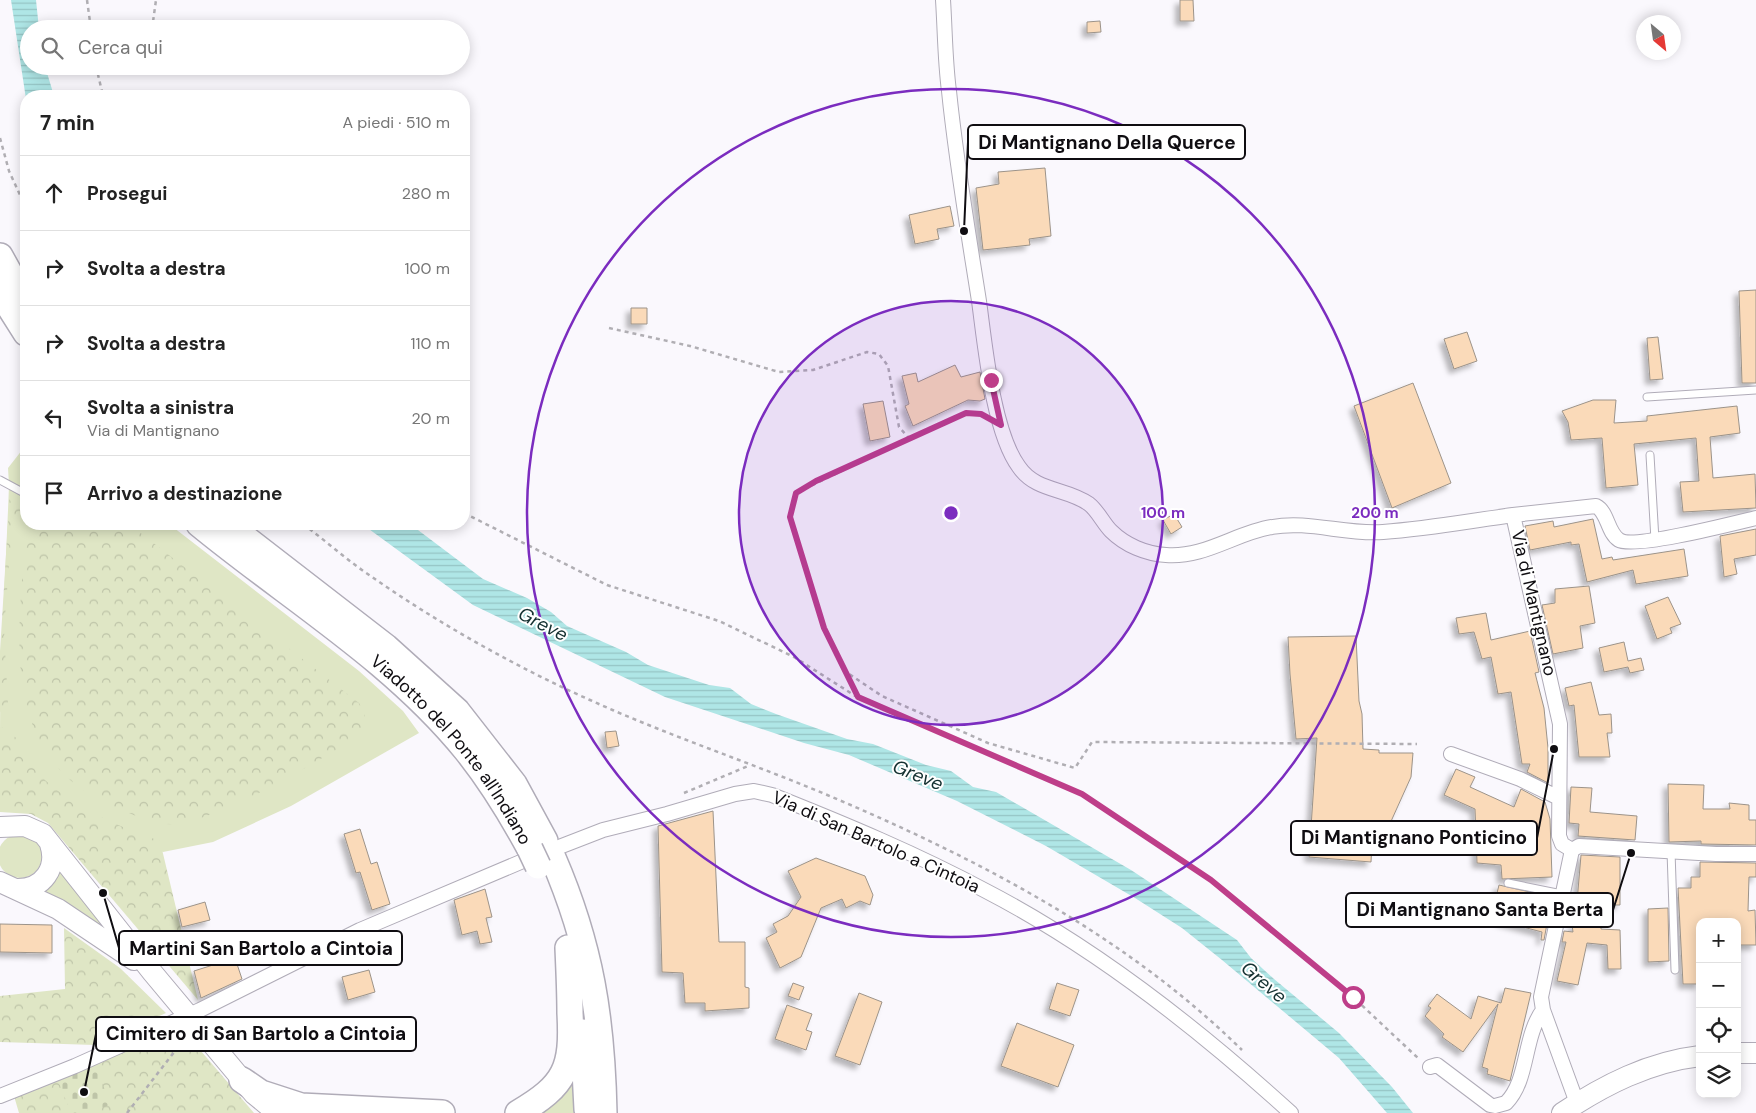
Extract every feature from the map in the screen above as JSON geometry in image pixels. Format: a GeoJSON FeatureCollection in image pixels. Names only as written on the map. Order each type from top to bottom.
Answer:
{"type":"FeatureCollection","features":[{"type":"Feature","properties":{"kind":"highway"},"geometry":{"type":"LineString","coordinates":[[0,256],[20,292]]}},
{"type":"Feature","properties":{"kind":"highway"},"geometry":{"type":"LineString","coordinates":[[0,292],[20,324]]}},
{"type":"Feature","properties":{"kind":"highway","name":"Viadotto del Ponte all'Indiano"},"geometry":{"type":"LineString","coordinates":[[207,530],[412,692],[456,738],[478,765],[571,901],[592,973],[603,1059],[604,1113]]}},
{"type":"Feature","properties":{"kind":"highway","name":"Viadotto del Ponte all'Indiano"},"geometry":{"type":"LineString","coordinates":[[235,530],[386,647],[457,711],[514,784],[568,948],[580,1008],[587,1113]]}},
{"type":"Feature","properties":{"kind":"highway"},"geometry":{"type":"LineString","coordinates":[[511,1113],[518,1113],[548,1093],[563,1074],[568,1064],[572,1042],[568,948]]}},
{"type":"Feature","properties":{"kind":"highway"},"geometry":{"type":"LineString","coordinates":[[253,1096],[261,1093],[301,1106],[442,1113]]}},
{"type":"Feature","properties":{"kind":"highway"},"geometry":{"type":"LineString","coordinates":[[253,1096],[282,1113]]}},
{"type":"Feature","properties":{"kind":"street","name":"Via di Mantignano"},"geometry":{"type":"LineString","coordinates":[[943,0],[948,90],[989,370],[1001,425],[1009,451],[1019,468],[1030,480],[1090,505],[1111,531],[1124,542],[1141,550],[1164,556],[1186,555],[1214,548],[1272,526],[1291,525],[1360,532],[1383,532],[1514,515],[1557,706],[1561,739],[1559,836],[1562,844],[1572,850]]}},
{"type":"Feature","properties":{"kind":"street"},"geometry":{"type":"LineString","coordinates":[[1514,515],[1596,506],[1601,509],[1614,536],[1620,541],[1630,542],[1655,540],[1756,518]]}},
{"type":"Feature","properties":{"kind":"street"},"geometry":{"type":"LineString","coordinates":[[1451,754],[1520,779],[1559,798]]}},
{"type":"Feature","properties":{"kind":"street","name":"Via di San Bartolo a Cintoia"},"geometry":{"type":"LineString","coordinates":[[0,1096],[75,1066],[189,1014],[360,930],[538,855],[604,830],[735,794],[754,791],[772,795],[940,867],[1036,919],[1094,958],[1206,1040],[1291,1113]]}},
{"type":"Feature","properties":{"kind":"street"},"geometry":{"type":"LineString","coordinates":[[4,829],[32,828],[42,834],[152,972],[189,1014],[253,1096],[277,1113]]}},
{"type":"Feature","properties":{"kind":"street"},"geometry":{"type":"LineString","coordinates":[[9,886],[32,887],[45,879],[53,859],[50,844]]}},
{"type":"Feature","properties":{"kind":"street"},"geometry":{"type":"LineString","coordinates":[[1696,1057],[1665,1062],[1641,1070],[1598,1090],[1569,1108],[1543,1010],[1542,987],[1572,850],[1580,846],[1671,852],[1756,854]]}},
{"type":"Feature","properties":{"kind":"street"},"geometry":{"type":"LineString","coordinates":[[9,886],[58,909],[152,972]]}},
{"type":"Feature","properties":{"kind":"street"},"geometry":{"type":"LineString","coordinates":[[1428,1066],[1437,1065],[1490,1105],[1495,1106],[1506,1103],[1518,1084],[1533,1027],[1543,1010]]}},
{"type":"Feature","properties":{"kind":"street"},"geometry":{"type":"LineString","coordinates":[[1741,1054],[1756,1053]]}},
{"type":"Feature","properties":{"kind":"lane"},"geometry":{"type":"LineString","coordinates":[[1647,397],[1756,390]]}},
{"type":"Feature","properties":{"kind":"lane"},"geometry":{"type":"LineString","coordinates":[[1650,455],[1655,540]]}},
{"type":"Feature","properties":{"kind":"lane"},"geometry":{"type":"LineString","coordinates":[[0,480],[20,491]]}},
{"type":"Feature","properties":{"kind":"lane"},"geometry":{"type":"LineString","coordinates":[[1671,852],[1675,970]]}},
{"type":"Feature","properties":{"kind":"lane"},"geometry":{"type":"LineString","coordinates":[[1508,883],[1562,894]]}},
{"type":"Feature","properties":{"kind":"path"},"geometry":{"type":"LineString","coordinates":[[87,0],[90,20]]}},
{"type":"Feature","properties":{"kind":"path"},"geometry":{"type":"LineString","coordinates":[[153,20],[156,0]]}},
{"type":"Feature","properties":{"kind":"path"},"geometry":{"type":"LineString","coordinates":[[98,75],[102,90]]}},
{"type":"Feature","properties":{"kind":"path"},"geometry":{"type":"LineString","coordinates":[[0,138],[9,171],[20,195]]}},
{"type":"Feature","properties":{"kind":"path"},"geometry":{"type":"LineString","coordinates":[[609,328],[690,346],[779,372],[813,370],[867,352],[879,354],[888,366],[899,427],[909,438]]}},
{"type":"Feature","properties":{"kind":"path"},"geometry":{"type":"LineString","coordinates":[[858,697],[824,628],[790,517],[796,493],[816,481],[966,413],[981,414],[1001,425]]}},
{"type":"Feature","properties":{"kind":"path"},"geometry":{"type":"LineString","coordinates":[[470,516],[607,585],[719,621],[794,657],[858,697],[1082,794],[1211,880],[1353,997],[1428,1066]]}},
{"type":"Feature","properties":{"kind":"path"},"geometry":{"type":"LineString","coordinates":[[846,672],[882,696],[988,742],[1075,768],[1092,742],[1418,744]]}},
{"type":"Feature","properties":{"kind":"path"},"geometry":{"type":"LineString","coordinates":[[716,780],[750,765]]}},
{"type":"Feature","properties":{"kind":"path"},"geometry":{"type":"LineString","coordinates":[[127,1113],[188,1035]]}},
{"type":"Feature","properties":{"kind":"green space"},"geometry":{"type":"Polygon","coordinates":[[[20,453],[20,530],[177,530],[359,671],[403,711],[419,733],[291,806],[213,842],[163,852],[96,824],[63,805],[0,735],[9,485],[8,468],[20,453]]]}},
{"type":"Feature","properties":{"kind":"green space"},"geometry":{"type":"Polygon","coordinates":[[[10,491],[20,499],[20,513],[14,526],[11,540],[4,630],[8,704],[5,710],[0,712],[0,651],[10,491]]]}},
{"type":"Feature","properties":{"kind":"green space"},"geometry":{"type":"Polygon","coordinates":[[[28,530],[137,530],[359,703],[365,719],[363,729],[350,742],[263,791],[228,808],[195,820],[184,823],[163,824],[112,806],[76,785],[50,758],[33,726],[24,692],[20,654],[20,615],[28,530]]]}},
{"type":"Feature","properties":{"kind":"green space"},"geometry":{"type":"Polygon","coordinates":[[[0,727],[14,736],[40,775],[59,792],[100,817],[160,841],[198,1000],[48,823],[31,814],[0,812],[0,727]]]}},
{"type":"Feature","properties":{"kind":"green space"},"geometry":{"type":"Polygon","coordinates":[[[16,834],[24,834],[36,840],[42,852],[42,860],[36,872],[24,878],[16,878],[4,872],[-1,862],[-1,850],[4,840],[16,834]]]}},
{"type":"Feature","properties":{"kind":"green space"},"geometry":{"type":"Polygon","coordinates":[[[56,867],[112,932],[36,892],[56,867]]]}},
{"type":"Feature","properties":{"kind":"green space"},"geometry":{"type":"Polygon","coordinates":[[[64,928],[120,968],[166,1013],[95,1045],[0,1042],[0,996],[65,989],[64,928]]]}},
{"type":"Feature","properties":{"kind":"green space"},"geometry":{"type":"Polygon","coordinates":[[[178,1027],[183,1030],[254,1113],[19,1113],[14,1096],[178,1027]]]}},
{"type":"Feature","properties":{"kind":"green space"},"geometry":{"type":"Polygon","coordinates":[[[96,1065],[110,1105],[88,1113],[71,1113],[58,1080],[96,1065]]]}},
{"type":"Feature","properties":{"kind":"green space"},"geometry":{"type":"Polygon","coordinates":[[[575,1072],[575,1113],[532,1113],[575,1072]]]}},
{"type":"Feature","properties":{"kind":"water"},"geometry":{"type":"Polygon","coordinates":[[[11,0],[36,0],[38,20],[20,20],[20,59],[11,0]]]}},
{"type":"Feature","properties":{"kind":"water"},"geometry":{"type":"Polygon","coordinates":[[[22,75],[48,75],[52,90],[25,90],[22,75]]]}},
{"type":"Feature","properties":{"kind":"water","name":"Greve"},"geometry":{"type":"Polygon","coordinates":[[[370,530],[418,530],[483,579],[527,598],[551,612],[567,626],[626,652],[648,665],[709,685],[730,688],[751,704],[776,714],[847,739],[873,744],[926,765],[951,771],[973,787],[996,792],[1131,870],[1237,940],[1251,958],[1274,979],[1339,1033],[1392,1087],[1413,1113],[1387,1113],[1339,1058],[1182,928],[1046,846],[957,801],[849,755],[804,743],[665,697],[473,605],[370,530]]]}},
{"type":"Feature","properties":{"kind":"building"},"geometry":{"type":"Polygon","coordinates":[[[1180,0],[1193,0],[1194,21],[1180,21],[1180,0]]]}},
{"type":"Feature","properties":{"kind":"building"},"geometry":{"type":"Polygon","coordinates":[[[1100,21],[1101,32],[1087,33],[1087,22],[1100,21]]]}},
{"type":"Feature","properties":{"kind":"building"},"geometry":{"type":"Polygon","coordinates":[[[1045,168],[1051,236],[1029,239],[1030,245],[983,250],[976,188],[999,184],[998,172],[1045,168]]]}},
{"type":"Feature","properties":{"kind":"building"},"geometry":{"type":"Polygon","coordinates":[[[950,206],[954,226],[937,229],[939,239],[915,244],[909,215],[950,206]]]}},
{"type":"Feature","properties":{"kind":"building"},"geometry":{"type":"Polygon","coordinates":[[[1756,290],[1756,383],[1742,383],[1739,291],[1756,290]]]}},
{"type":"Feature","properties":{"kind":"building"},"geometry":{"type":"Polygon","coordinates":[[[631,308],[647,308],[647,324],[631,324],[631,308]]]}},
{"type":"Feature","properties":{"kind":"building"},"geometry":{"type":"Polygon","coordinates":[[[1467,332],[1477,361],[1454,369],[1444,339],[1467,332]]]}},
{"type":"Feature","properties":{"kind":"building"},"geometry":{"type":"Polygon","coordinates":[[[1658,337],[1663,379],[1650,380],[1647,338],[1658,337]]]}},
{"type":"Feature","properties":{"kind":"building"},"geometry":{"type":"Polygon","coordinates":[[[955,365],[961,377],[980,372],[985,399],[980,401],[968,400],[913,426],[905,406],[909,404],[902,376],[916,373],[918,382],[955,365]]]}},
{"type":"Feature","properties":{"kind":"building"},"geometry":{"type":"Polygon","coordinates":[[[1413,383],[1451,483],[1392,508],[1354,406],[1413,383]]]}},
{"type":"Feature","properties":{"kind":"building"},"geometry":{"type":"Polygon","coordinates":[[[1593,400],[1616,400],[1614,423],[1647,421],[1647,416],[1737,406],[1740,433],[1710,437],[1713,478],[1755,474],[1756,508],[1683,512],[1680,482],[1699,481],[1696,438],[1634,444],[1638,485],[1606,488],[1602,438],[1571,440],[1568,422],[1562,411],[1593,400]]]}},
{"type":"Feature","properties":{"kind":"building"},"geometry":{"type":"Polygon","coordinates":[[[883,401],[890,437],[870,441],[863,404],[883,401]]]}},
{"type":"Feature","properties":{"kind":"building"},"geometry":{"type":"Polygon","coordinates":[[[1174,514],[1182,527],[1171,534],[1163,520],[1174,514]]]}},
{"type":"Feature","properties":{"kind":"building"},"geometry":{"type":"Polygon","coordinates":[[[1593,519],[1602,559],[1612,557],[1613,560],[1684,549],[1688,576],[1636,584],[1633,570],[1587,582],[1579,544],[1571,545],[1571,542],[1530,550],[1525,526],[1553,521],[1554,527],[1593,519]]]}},
{"type":"Feature","properties":{"kind":"building"},"geometry":{"type":"Polygon","coordinates":[[[1756,529],[1756,555],[1734,559],[1737,574],[1724,577],[1720,536],[1756,529]]]}},
{"type":"Feature","properties":{"kind":"building"},"geometry":{"type":"Polygon","coordinates":[[[1589,586],[1595,623],[1580,626],[1583,648],[1553,654],[1542,605],[1555,603],[1555,589],[1589,586]]]}},
{"type":"Feature","properties":{"kind":"building"},"geometry":{"type":"Polygon","coordinates":[[[1668,597],[1681,624],[1670,628],[1672,633],[1657,639],[1645,606],[1668,597]]]}},
{"type":"Feature","properties":{"kind":"building"},"geometry":{"type":"Polygon","coordinates":[[[1486,613],[1491,640],[1530,631],[1539,672],[1535,673],[1544,708],[1548,748],[1548,783],[1527,772],[1530,764],[1522,764],[1511,692],[1498,694],[1491,657],[1482,659],[1474,632],[1459,634],[1456,618],[1486,613]]]}},
{"type":"Feature","properties":{"kind":"building"},"geometry":{"type":"Polygon","coordinates":[[[1356,636],[1363,749],[1379,750],[1379,753],[1413,753],[1411,777],[1388,828],[1373,825],[1371,862],[1309,857],[1317,738],[1296,739],[1290,674],[1288,637],[1356,636]]]}},
{"type":"Feature","properties":{"kind":"building"},"geometry":{"type":"Polygon","coordinates":[[[1624,642],[1628,661],[1641,658],[1644,670],[1630,673],[1628,667],[1604,672],[1599,648],[1624,642]]]}},
{"type":"Feature","properties":{"kind":"building"},"geometry":{"type":"Polygon","coordinates":[[[1591,682],[1599,715],[1611,714],[1612,733],[1607,733],[1610,757],[1579,757],[1574,705],[1569,706],[1565,688],[1591,682]]]}},
{"type":"Feature","properties":{"kind":"building"},"geometry":{"type":"Polygon","coordinates":[[[616,731],[619,746],[607,748],[605,732],[616,731]]]}},
{"type":"Feature","properties":{"kind":"building"},"geometry":{"type":"Polygon","coordinates":[[[1456,769],[1475,777],[1470,787],[1514,807],[1521,789],[1545,802],[1550,819],[1552,877],[1502,879],[1501,865],[1477,863],[1475,809],[1444,795],[1456,769]]]}},
{"type":"Feature","properties":{"kind":"building"},"geometry":{"type":"Polygon","coordinates":[[[1668,784],[1704,785],[1703,809],[1730,809],[1729,803],[1749,805],[1749,820],[1756,820],[1756,845],[1701,844],[1701,841],[1669,842],[1668,784]]]}},
{"type":"Feature","properties":{"kind":"building"},"geometry":{"type":"Polygon","coordinates":[[[1571,787],[1592,788],[1590,812],[1637,816],[1635,840],[1578,836],[1579,824],[1569,823],[1571,787]]]}},
{"type":"Feature","properties":{"kind":"building"},"geometry":{"type":"Polygon","coordinates":[[[713,811],[719,942],[745,942],[745,987],[749,988],[749,1008],[705,1011],[705,1003],[685,1003],[683,973],[662,972],[658,826],[713,811]]]}},
{"type":"Feature","properties":{"kind":"building"},"geometry":{"type":"Polygon","coordinates":[[[360,829],[371,864],[377,862],[390,904],[372,910],[360,872],[356,873],[344,834],[360,829]]]}},
{"type":"Feature","properties":{"kind":"building"},"geometry":{"type":"Polygon","coordinates":[[[1581,855],[1620,857],[1620,905],[1602,905],[1601,929],[1620,930],[1621,969],[1608,969],[1607,945],[1587,943],[1578,985],[1557,981],[1566,942],[1562,942],[1564,931],[1573,932],[1572,925],[1580,924],[1580,901],[1577,902],[1581,855]]]}},
{"type":"Feature","properties":{"kind":"building"},"geometry":{"type":"Polygon","coordinates":[[[816,858],[865,876],[873,895],[870,905],[860,901],[846,908],[842,899],[821,908],[801,957],[780,968],[766,938],[777,932],[773,924],[788,916],[801,897],[788,871],[816,858]]]}},
{"type":"Feature","properties":{"kind":"building"},"geometry":{"type":"Polygon","coordinates":[[[1700,862],[1756,863],[1756,877],[1749,877],[1748,911],[1755,910],[1756,945],[1741,945],[1741,918],[1696,918],[1696,984],[1683,984],[1678,888],[1691,888],[1691,877],[1700,877],[1700,862]]]}},
{"type":"Feature","properties":{"kind":"building"},"geometry":{"type":"Polygon","coordinates":[[[1499,885],[1552,897],[1544,940],[1541,940],[1542,932],[1500,921],[1502,916],[1492,913],[1499,885]]]}},
{"type":"Feature","properties":{"kind":"building"},"geometry":{"type":"Polygon","coordinates":[[[485,889],[492,917],[486,918],[492,942],[480,944],[477,931],[462,935],[454,900],[485,889]]]}},
{"type":"Feature","properties":{"kind":"building"},"geometry":{"type":"Polygon","coordinates":[[[205,902],[210,920],[182,927],[178,910],[205,902]]]}},
{"type":"Feature","properties":{"kind":"building"},"geometry":{"type":"Polygon","coordinates":[[[1668,908],[1669,961],[1648,962],[1648,909],[1668,908]]]}},
{"type":"Feature","properties":{"kind":"building"},"geometry":{"type":"Polygon","coordinates":[[[0,924],[52,925],[52,953],[0,952],[0,924]]]}},
{"type":"Feature","properties":{"kind":"building"},"geometry":{"type":"Polygon","coordinates":[[[235,958],[242,979],[201,998],[194,971],[235,958]]]}},
{"type":"Feature","properties":{"kind":"building"},"geometry":{"type":"Polygon","coordinates":[[[369,970],[375,992],[348,1000],[342,977],[369,970]]]}},
{"type":"Feature","properties":{"kind":"building"},"geometry":{"type":"Polygon","coordinates":[[[793,983],[804,987],[799,1000],[788,996],[793,983]]]}},
{"type":"Feature","properties":{"kind":"building"},"geometry":{"type":"Polygon","coordinates":[[[1057,983],[1079,990],[1070,1016],[1049,1009],[1057,983]]]}},
{"type":"Feature","properties":{"kind":"building"},"geometry":{"type":"Polygon","coordinates":[[[1505,988],[1531,993],[1510,1081],[1487,1074],[1488,1069],[1482,1067],[1498,1004],[1463,1052],[1442,1037],[1444,1034],[1425,1016],[1431,1008],[1428,1006],[1437,994],[1471,1019],[1478,996],[1501,1003],[1505,988]]]}},
{"type":"Feature","properties":{"kind":"building"},"geometry":{"type":"Polygon","coordinates":[[[859,993],[882,1002],[860,1065],[835,1056],[859,993]]]}},
{"type":"Feature","properties":{"kind":"building"},"geometry":{"type":"Polygon","coordinates":[[[787,1005],[812,1014],[806,1030],[812,1032],[806,1050],[775,1039],[787,1005]]]}},
{"type":"Feature","properties":{"kind":"building"},"geometry":{"type":"Polygon","coordinates":[[[1017,1023],[1074,1045],[1058,1087],[1001,1066],[1017,1023]]]}},
{"type":"Feature","properties":{"kind":"place","name":"Di Mantignano Della Querce"},"geometry":{"type":"Point","coordinates":[964,231]}},
{"type":"Feature","properties":{"kind":"place","name":"Di Mantignano Ponticino"},"geometry":{"type":"Point","coordinates":[1554,749]}},
{"type":"Feature","properties":{"kind":"place","name":"Di Mantignano Santa Berta"},"geometry":{"type":"Point","coordinates":[1631,853]}},
{"type":"Feature","properties":{"kind":"place","name":"Martini San Bartolo a Cintoia"},"geometry":{"type":"Point","coordinates":[103,893]}},
{"type":"Feature","properties":{"kind":"place","name":"Cimitero di San Bartolo a Cintoia"},"geometry":{"type":"Point","coordinates":[84,1092]}},
{"type":"Feature","properties":{"kind":"route"},"geometry":{"type":"LineString","coordinates":[[991,380],[1001,425],[981,414],[966,413],[816,481],[796,493],[790,517],[824,628],[858,697],[1082,794],[1211,880],[1353,997]]}}]}
